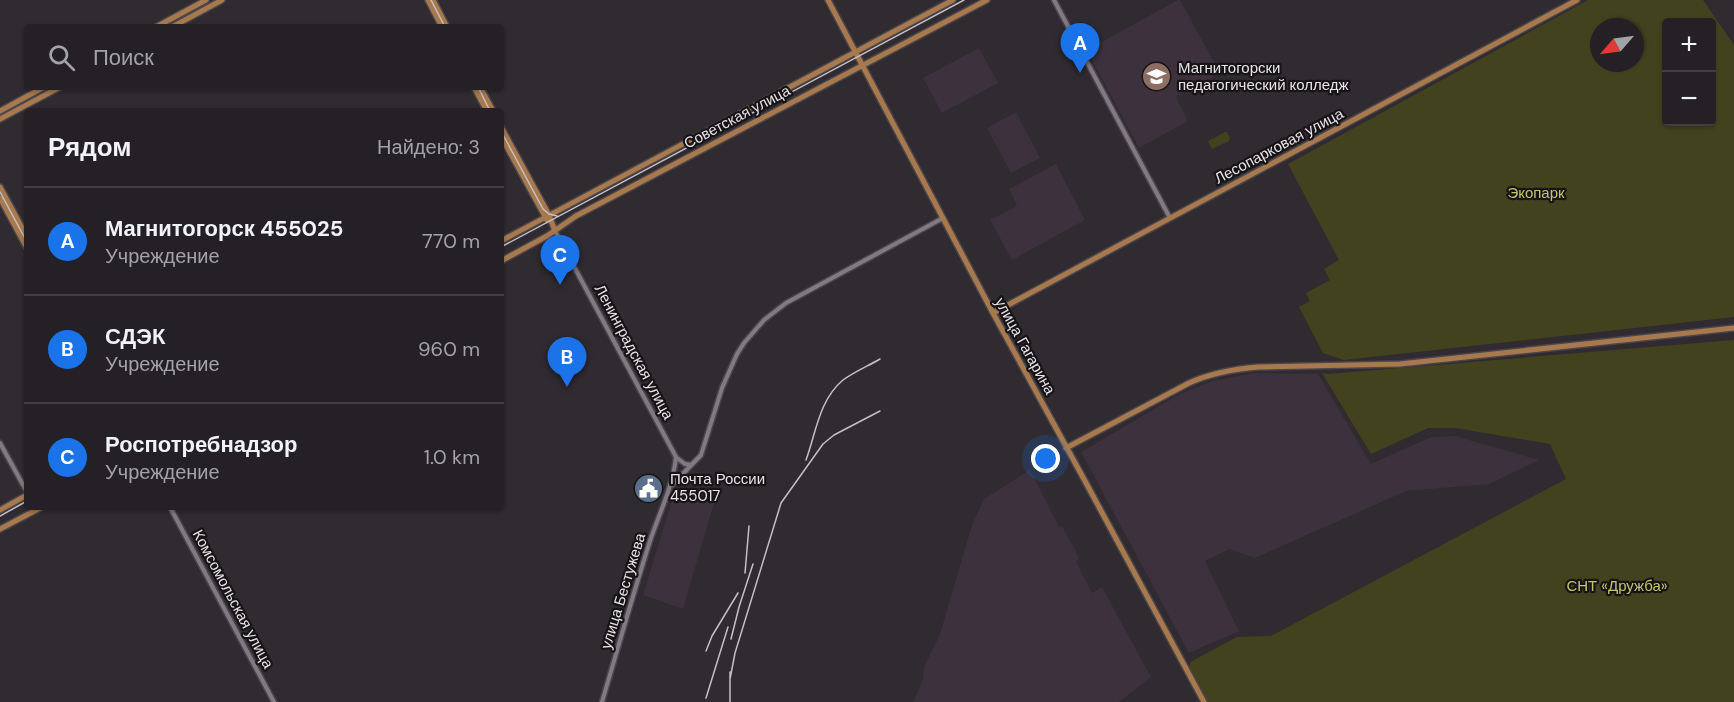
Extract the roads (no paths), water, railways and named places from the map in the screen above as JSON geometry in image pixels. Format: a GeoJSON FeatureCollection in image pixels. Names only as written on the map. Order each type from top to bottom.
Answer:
{"type":"FeatureCollection","features":[{"type":"Feature","properties":{"kind":"main road"},"geometry":{"type":"LineString","coordinates":[[162,24],[206,0]]}},
{"type":"Feature","properties":{"kind":"main road"},"geometry":{"type":"LineString","coordinates":[[178,24],[222,0]]}},
{"type":"Feature","properties":{"kind":"main road"},"geometry":{"type":"LineString","coordinates":[[430,0],[441,24]]}},
{"type":"Feature","properties":{"kind":"main road"},"geometry":{"type":"LineString","coordinates":[[430,0],[445,24]]}},
{"type":"Feature","properties":{"kind":"main road","name":"улица Гагарина"},"geometry":{"type":"LineString","coordinates":[[828,0],[993,313],[1204,702]]}},
{"type":"Feature","properties":{"kind":"main road","name":"Советская улица"},"geometry":{"type":"LineString","coordinates":[[504,239],[953,0]]}},
{"type":"Feature","properties":{"kind":"main road","name":"Советская улица"},"geometry":{"type":"LineString","coordinates":[[504,259],[555,231],[576,216],[987,0]]}},
{"type":"Feature","properties":{"kind":"main road","name":"Лесопарковая улица"},"geometry":{"type":"LineString","coordinates":[[993,313],[1577,0]]}},
{"type":"Feature","properties":{"kind":"main road"},"geometry":{"type":"LineString","coordinates":[[0,111],[38,90]]}},
{"type":"Feature","properties":{"kind":"main road"},"geometry":{"type":"LineString","coordinates":[[0,119],[54,90]]}},
{"type":"Feature","properties":{"kind":"main road"},"geometry":{"type":"LineString","coordinates":[[476,90],[485,108]]}},
{"type":"Feature","properties":{"kind":"main road"},"geometry":{"type":"LineString","coordinates":[[482,90],[490,108]]}},
{"type":"Feature","properties":{"kind":"main road","name":"Ленинградская улица"},"geometry":{"type":"LineString","coordinates":[[504,133],[555,231]]}},
{"type":"Feature","properties":{"kind":"main road","name":"Ленинградская улица"},"geometry":{"type":"LineString","coordinates":[[504,141],[547,216]]}},
{"type":"Feature","properties":{"kind":"main road"},"geometry":{"type":"LineString","coordinates":[[0,187],[24,231]]}},
{"type":"Feature","properties":{"kind":"main road"},"geometry":{"type":"LineString","coordinates":[[0,198],[24,242]]}},
{"type":"Feature","properties":{"kind":"main road"},"geometry":{"type":"LineString","coordinates":[[1066,447],[1189,383],[1237,369],[1400,364],[1734,328]]}},
{"type":"Feature","properties":{"kind":"main road"},"geometry":{"type":"LineString","coordinates":[[0,510],[24,496]]}},
{"type":"Feature","properties":{"kind":"main road"},"geometry":{"type":"LineString","coordinates":[[0,529],[36,510]]}},
{"type":"Feature","properties":{"kind":"street"},"geometry":{"type":"LineString","coordinates":[[1054,0],[1170,218]]}},
{"type":"Feature","properties":{"kind":"street"},"geometry":{"type":"LineString","coordinates":[[670,487],[701,455],[722,388],[737,354],[764,320],[786,303],[943,218]]}},
{"type":"Feature","properties":{"kind":"street","name":"Ленинградская улица"},"geometry":{"type":"LineString","coordinates":[[555,231],[676,457]]}},
{"type":"Feature","properties":{"kind":"street"},"geometry":{"type":"LineString","coordinates":[[0,443],[24,488]]}},
{"type":"Feature","properties":{"kind":"street"},"geometry":{"type":"LineString","coordinates":[[676,457],[679,461],[691,465]]}},
{"type":"Feature","properties":{"kind":"street"},"geometry":{"type":"LineString","coordinates":[[670,487],[676,457]]}},
{"type":"Feature","properties":{"kind":"street","name":"улица Бестужева"},"geometry":{"type":"LineString","coordinates":[[602,702],[642,566],[670,487]]}},
{"type":"Feature","properties":{"kind":"street","name":"Комсомольская улица"},"geometry":{"type":"LineString","coordinates":[[172,510],[274,702]]}},
{"type":"Feature","properties":{"kind":"tram line"},"geometry":{"type":"LineString","coordinates":[[431,0],[443,24]]}},
{"type":"Feature","properties":{"kind":"tram line"},"geometry":{"type":"LineString","coordinates":[[504,245],[964,0]]}},
{"type":"Feature","properties":{"kind":"tram line"},"geometry":{"type":"LineString","coordinates":[[480,90],[488,108]]}},
{"type":"Feature","properties":{"kind":"tram line"},"geometry":{"type":"LineString","coordinates":[[504,137],[543,209],[557,216]]}},
{"type":"Feature","properties":{"kind":"tram line"},"geometry":{"type":"LineString","coordinates":[[0,192],[24,236]]}},
{"type":"Feature","properties":{"kind":"tram line"},"geometry":{"type":"LineString","coordinates":[[0,516],[24,503]]}},
{"type":"Feature","properties":{"kind":"railway"},"geometry":{"type":"LineString","coordinates":[[806,460],[819,417],[828,397],[847,377],[880,359]]}},
{"type":"Feature","properties":{"kind":"railway"},"geometry":{"type":"LineString","coordinates":[[730,679],[735,653],[781,503],[823,444],[834,435],[880,411]]}},
{"type":"Feature","properties":{"kind":"railway"},"geometry":{"type":"LineString","coordinates":[[745,573],[749,526]]}},
{"type":"Feature","properties":{"kind":"railway"},"geometry":{"type":"LineString","coordinates":[[731,639],[753,564]]}},
{"type":"Feature","properties":{"kind":"railway"},"geometry":{"type":"LineString","coordinates":[[706,651],[712,636],[738,593]]}},
{"type":"Feature","properties":{"kind":"railway"},"geometry":{"type":"LineString","coordinates":[[706,698],[728,627]]}},
{"type":"Feature","properties":{"kind":"railway"},"geometry":{"type":"LineString","coordinates":[[730,672],[730,702]]}},
{"type":"Feature","properties":{"kind":"place","name":"Магнитогорск 455025"},"geometry":{"type":"Point","coordinates":[1080,73]}},
{"type":"Feature","properties":{"kind":"place","name":"Магнитогорски педагогический колледж"},"geometry":{"type":"Point","coordinates":[1157,77]}},
{"type":"Feature","properties":{"kind":"place","name":"Роспотребнадзор"},"geometry":{"type":"Point","coordinates":[560,285]}},
{"type":"Feature","properties":{"kind":"place","name":"СДЭК"},"geometry":{"type":"Point","coordinates":[567,387]}},
{"type":"Feature","properties":{"kind":"place","name":"Почта России 455017"},"geometry":{"type":"Point","coordinates":[649,488]}},
{"type":"Feature","properties":{"kind":"park label","name":"Экопарк"},"geometry":{"type":"Point","coordinates":[1536,193]}},
{"type":"Feature","properties":{"kind":"park label","name":"СНТ «Дружба»"},"geometry":{"type":"Point","coordinates":[1617,586]}}]}
